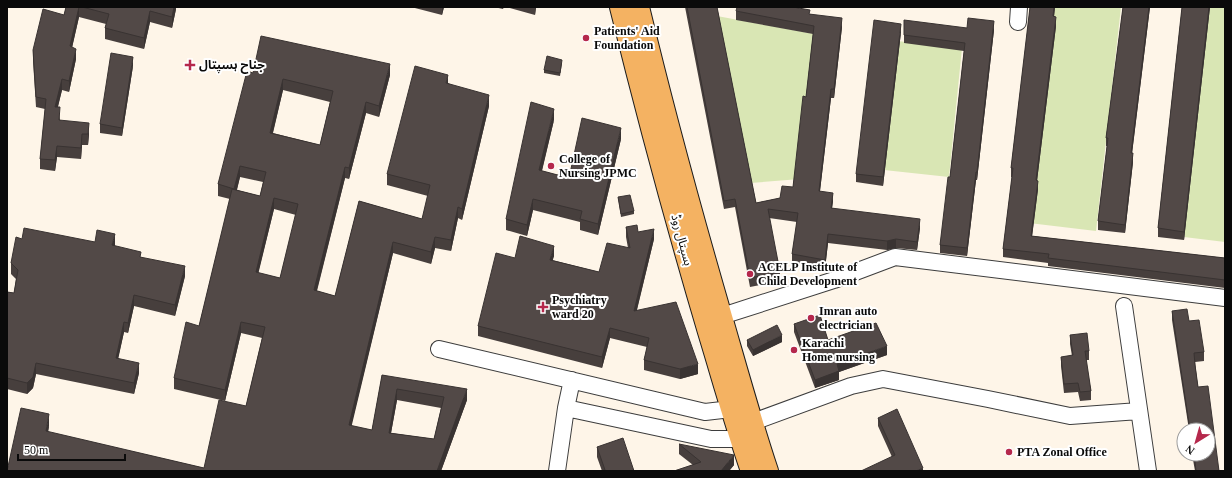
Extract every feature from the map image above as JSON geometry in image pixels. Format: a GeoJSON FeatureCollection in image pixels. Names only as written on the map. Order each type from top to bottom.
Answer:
{"type":"FeatureCollection","features":[{"type":"Feature","properties":{"kind":"main road","name":"ہسپتال روڈ"},"geometry":{"type":"LineString","coordinates":[[620,7],[643,100],[689,266],[740,439],[751,471]]}},
{"type":"Feature","properties":{"kind":"main road","name":"ہسپتال روڈ"},"geometry":{"type":"LineString","coordinates":[[639,7],[660,97],[768,471]]}},
{"type":"Feature","properties":{"kind":"street"},"geometry":{"type":"LineString","coordinates":[[722,316],[834,280],[895,257],[1225,298]]}},
{"type":"Feature","properties":{"kind":"street"},"geometry":{"type":"LineString","coordinates":[[1124,306],[1148,471]]}},
{"type":"Feature","properties":{"kind":"street"},"geometry":{"type":"LineString","coordinates":[[439,349],[705,412],[731,409]]}},
{"type":"Feature","properties":{"kind":"street"},"geometry":{"type":"LineString","coordinates":[[753,422],[851,386],[883,379],[988,398],[1070,416],[1139,411]]}},
{"type":"Feature","properties":{"kind":"street"},"geometry":{"type":"LineString","coordinates":[[557,471],[566,408],[572,380]]}},
{"type":"Feature","properties":{"kind":"street"},"geometry":{"type":"LineString","coordinates":[[566,408],[710,439],[740,439]]}},
{"type":"Feature","properties":{"kind":"green space"},"geometry":{"type":"Polygon","coordinates":[[[1054,7],[1121,7],[1096,231],[1029,223],[1054,7]]]}},
{"type":"Feature","properties":{"kind":"green space"},"geometry":{"type":"Polygon","coordinates":[[[1208,7],[1225,7],[1225,242],[1184,237],[1208,7]]]}},
{"type":"Feature","properties":{"kind":"green space"},"geometry":{"type":"Polygon","coordinates":[[[717,16],[814,34],[800,179],[750,183],[717,16]]]}},
{"type":"Feature","properties":{"kind":"green space"},"geometry":{"type":"Polygon","coordinates":[[[897,41],[962,48],[949,177],[884,170],[897,41]]]}},
{"type":"Feature","properties":{"kind":"building"},"geometry":{"type":"Polygon","coordinates":[[[66,7],[79,7],[70,46],[76,49],[69,81],[62,79],[55,107],[60,107],[59,120],[89,123],[88,134],[82,134],[81,148],[57,146],[55,160],[40,159],[46,99],[36,97],[33,50],[43,9],[64,15],[66,7]]]}},
{"type":"Feature","properties":{"kind":"building"},"geometry":{"type":"Polygon","coordinates":[[[82,7],[174,7],[172,17],[150,11],[144,38],[105,28],[109,14],[82,7]]]}},
{"type":"Feature","properties":{"kind":"building"},"geometry":{"type":"Polygon","coordinates":[[[687,7],[717,7],[756,203],[780,198],[782,186],[793,187],[803,96],[806,97],[814,26],[736,11],[737,7],[793,7],[810,10],[809,14],[842,18],[834,89],[831,89],[819,191],[833,193],[831,208],[920,219],[917,242],[896,239],[887,241],[828,234],[825,260],[792,254],[798,213],[768,209],[780,272],[750,278],[735,199],[724,201],[687,7]]]}},
{"type":"Feature","properties":{"kind":"building"},"geometry":{"type":"Polygon","coordinates":[[[1030,7],[1054,7],[1053,16],[1056,17],[1036,180],[1038,181],[1031,236],[1225,258],[1225,280],[1048,258],[1049,254],[1003,249],[1030,7]]]}},
{"type":"Feature","properties":{"kind":"building"},"geometry":{"type":"Polygon","coordinates":[[[1123,7],[1149,7],[1131,153],[1133,153],[1125,225],[1098,221],[1108,138],[1106,138],[1123,7]]]}},
{"type":"Feature","properties":{"kind":"building"},"geometry":{"type":"Polygon","coordinates":[[[1182,7],[1209,7],[1184,232],[1158,228],[1182,7]]]}},
{"type":"Feature","properties":{"kind":"building"},"geometry":{"type":"Polygon","coordinates":[[[968,18],[994,21],[967,248],[940,245],[948,177],[950,177],[965,43],[904,35],[904,20],[967,28],[968,18]]]}},
{"type":"Feature","properties":{"kind":"building"},"geometry":{"type":"Polygon","coordinates":[[[874,20],[901,24],[883,177],[856,174],[874,20]]]}},
{"type":"Feature","properties":{"kind":"building"},"geometry":{"type":"Polygon","coordinates":[[[261,36],[390,64],[379,106],[366,102],[349,168],[345,167],[314,290],[335,296],[359,201],[422,219],[430,185],[387,174],[415,66],[448,75],[446,83],[489,95],[462,209],[458,207],[451,240],[435,237],[431,252],[393,242],[349,425],[372,430],[382,375],[467,389],[437,471],[7,471],[21,408],[49,414],[46,431],[204,468],[219,400],[246,406],[265,327],[241,322],[225,390],[174,378],[186,322],[199,326],[232,189],[260,196],[266,172],[240,166],[234,189],[218,184],[247,71],[253,73],[261,36]],[[283,79],[270,133],[320,145],[333,91],[283,79]],[[274,198],[256,272],[280,278],[298,204],[274,198]],[[397,389],[389,433],[434,439],[444,397],[397,389]]]}},
{"type":"Feature","properties":{"kind":"building"},"geometry":{"type":"Polygon","coordinates":[[[111,53],[133,57],[122,128],[100,124],[111,53]]]}},
{"type":"Feature","properties":{"kind":"building"},"geometry":{"type":"Polygon","coordinates":[[[547,56],[562,60],[560,73],[544,70],[547,56]]]}},
{"type":"Feature","properties":{"kind":"building"},"geometry":{"type":"Polygon","coordinates":[[[531,102],[554,109],[539,170],[569,178],[582,118],[621,128],[598,224],[580,219],[582,211],[533,199],[527,225],[506,219],[531,102]]]}},
{"type":"Feature","properties":{"kind":"building"},"geometry":{"type":"Polygon","coordinates":[[[630,195],[634,211],[621,214],[618,197],[630,195]]]}},
{"type":"Feature","properties":{"kind":"building"},"geometry":{"type":"Polygon","coordinates":[[[637,225],[638,232],[654,229],[634,311],[676,302],[698,364],[680,369],[644,360],[649,338],[610,328],[602,357],[478,326],[496,253],[515,258],[520,236],[554,246],[550,260],[599,272],[607,243],[630,248],[626,227],[637,225]]]}},
{"type":"Feature","properties":{"kind":"building"},"geometry":{"type":"Polygon","coordinates":[[[24,228],[95,242],[97,230],[115,234],[112,245],[141,252],[140,257],[185,266],[175,305],[134,295],[128,323],[124,322],[116,358],[139,363],[134,383],[36,363],[33,377],[27,383],[7,378],[7,292],[14,293],[18,270],[11,263],[16,237],[22,239],[24,228]]]}},
{"type":"Feature","properties":{"kind":"building"},"geometry":{"type":"Polygon","coordinates":[[[1187,309],[1189,321],[1199,320],[1204,352],[1194,353],[1195,365],[1198,387],[1208,386],[1213,422],[1189,422],[1172,311],[1187,309]]]}},
{"type":"Feature","properties":{"kind":"building"},"geometry":{"type":"Polygon","coordinates":[[[820,315],[828,340],[876,323],[887,346],[837,364],[839,371],[815,380],[794,324],[820,315]]]}},
{"type":"Feature","properties":{"kind":"building"},"geometry":{"type":"Polygon","coordinates":[[[777,325],[782,335],[753,350],[747,340],[777,325]]]}},
{"type":"Feature","properties":{"kind":"building"},"geometry":{"type":"Polygon","coordinates":[[[1087,333],[1089,351],[1085,351],[1091,391],[1080,392],[1078,383],[1064,384],[1061,357],[1073,355],[1070,335],[1087,333]]]}},
{"type":"Feature","properties":{"kind":"building"},"geometry":{"type":"Polygon","coordinates":[[[897,409],[923,468],[916,471],[861,471],[895,455],[878,418],[897,409]]]}},
{"type":"Feature","properties":{"kind":"building"},"geometry":{"type":"Polygon","coordinates":[[[623,438],[634,471],[601,471],[605,470],[597,447],[623,438]]]}},
{"type":"Feature","properties":{"kind":"building"},"geometry":{"type":"Polygon","coordinates":[[[679,444],[734,455],[721,471],[674,471],[701,462],[679,444]]]}},
{"type":"Feature","properties":{"kind":"building"},"geometry":{"type":"Polygon","coordinates":[[[1216,448],[1219,471],[1196,471],[1195,462],[1216,462],[1216,448]]]}},
{"type":"Feature","properties":{"kind":"place","name":"Patients' Aid Foundation"},"geometry":{"type":"Point","coordinates":[586,38]}},
{"type":"Feature","properties":{"kind":"place","name":"جناح ہسپتال"},"geometry":{"type":"Point","coordinates":[190,65]}},
{"type":"Feature","properties":{"kind":"place","name":"College of Nursing JPMC"},"geometry":{"type":"Point","coordinates":[551,166]}},
{"type":"Feature","properties":{"kind":"place","name":"ACELP Institute of Child Development"},"geometry":{"type":"Point","coordinates":[750,274]}},
{"type":"Feature","properties":{"kind":"place","name":"Psychiatry ward 20"},"geometry":{"type":"Point","coordinates":[543,307]}},
{"type":"Feature","properties":{"kind":"place","name":"Imran auto electrician"},"geometry":{"type":"Point","coordinates":[811,318]}},
{"type":"Feature","properties":{"kind":"place","name":"Karachi Home nursing"},"geometry":{"type":"Point","coordinates":[794,350]}},
{"type":"Feature","properties":{"kind":"place","name":"PTA Zonal Office"},"geometry":{"type":"Point","coordinates":[1009,452]}}]}
